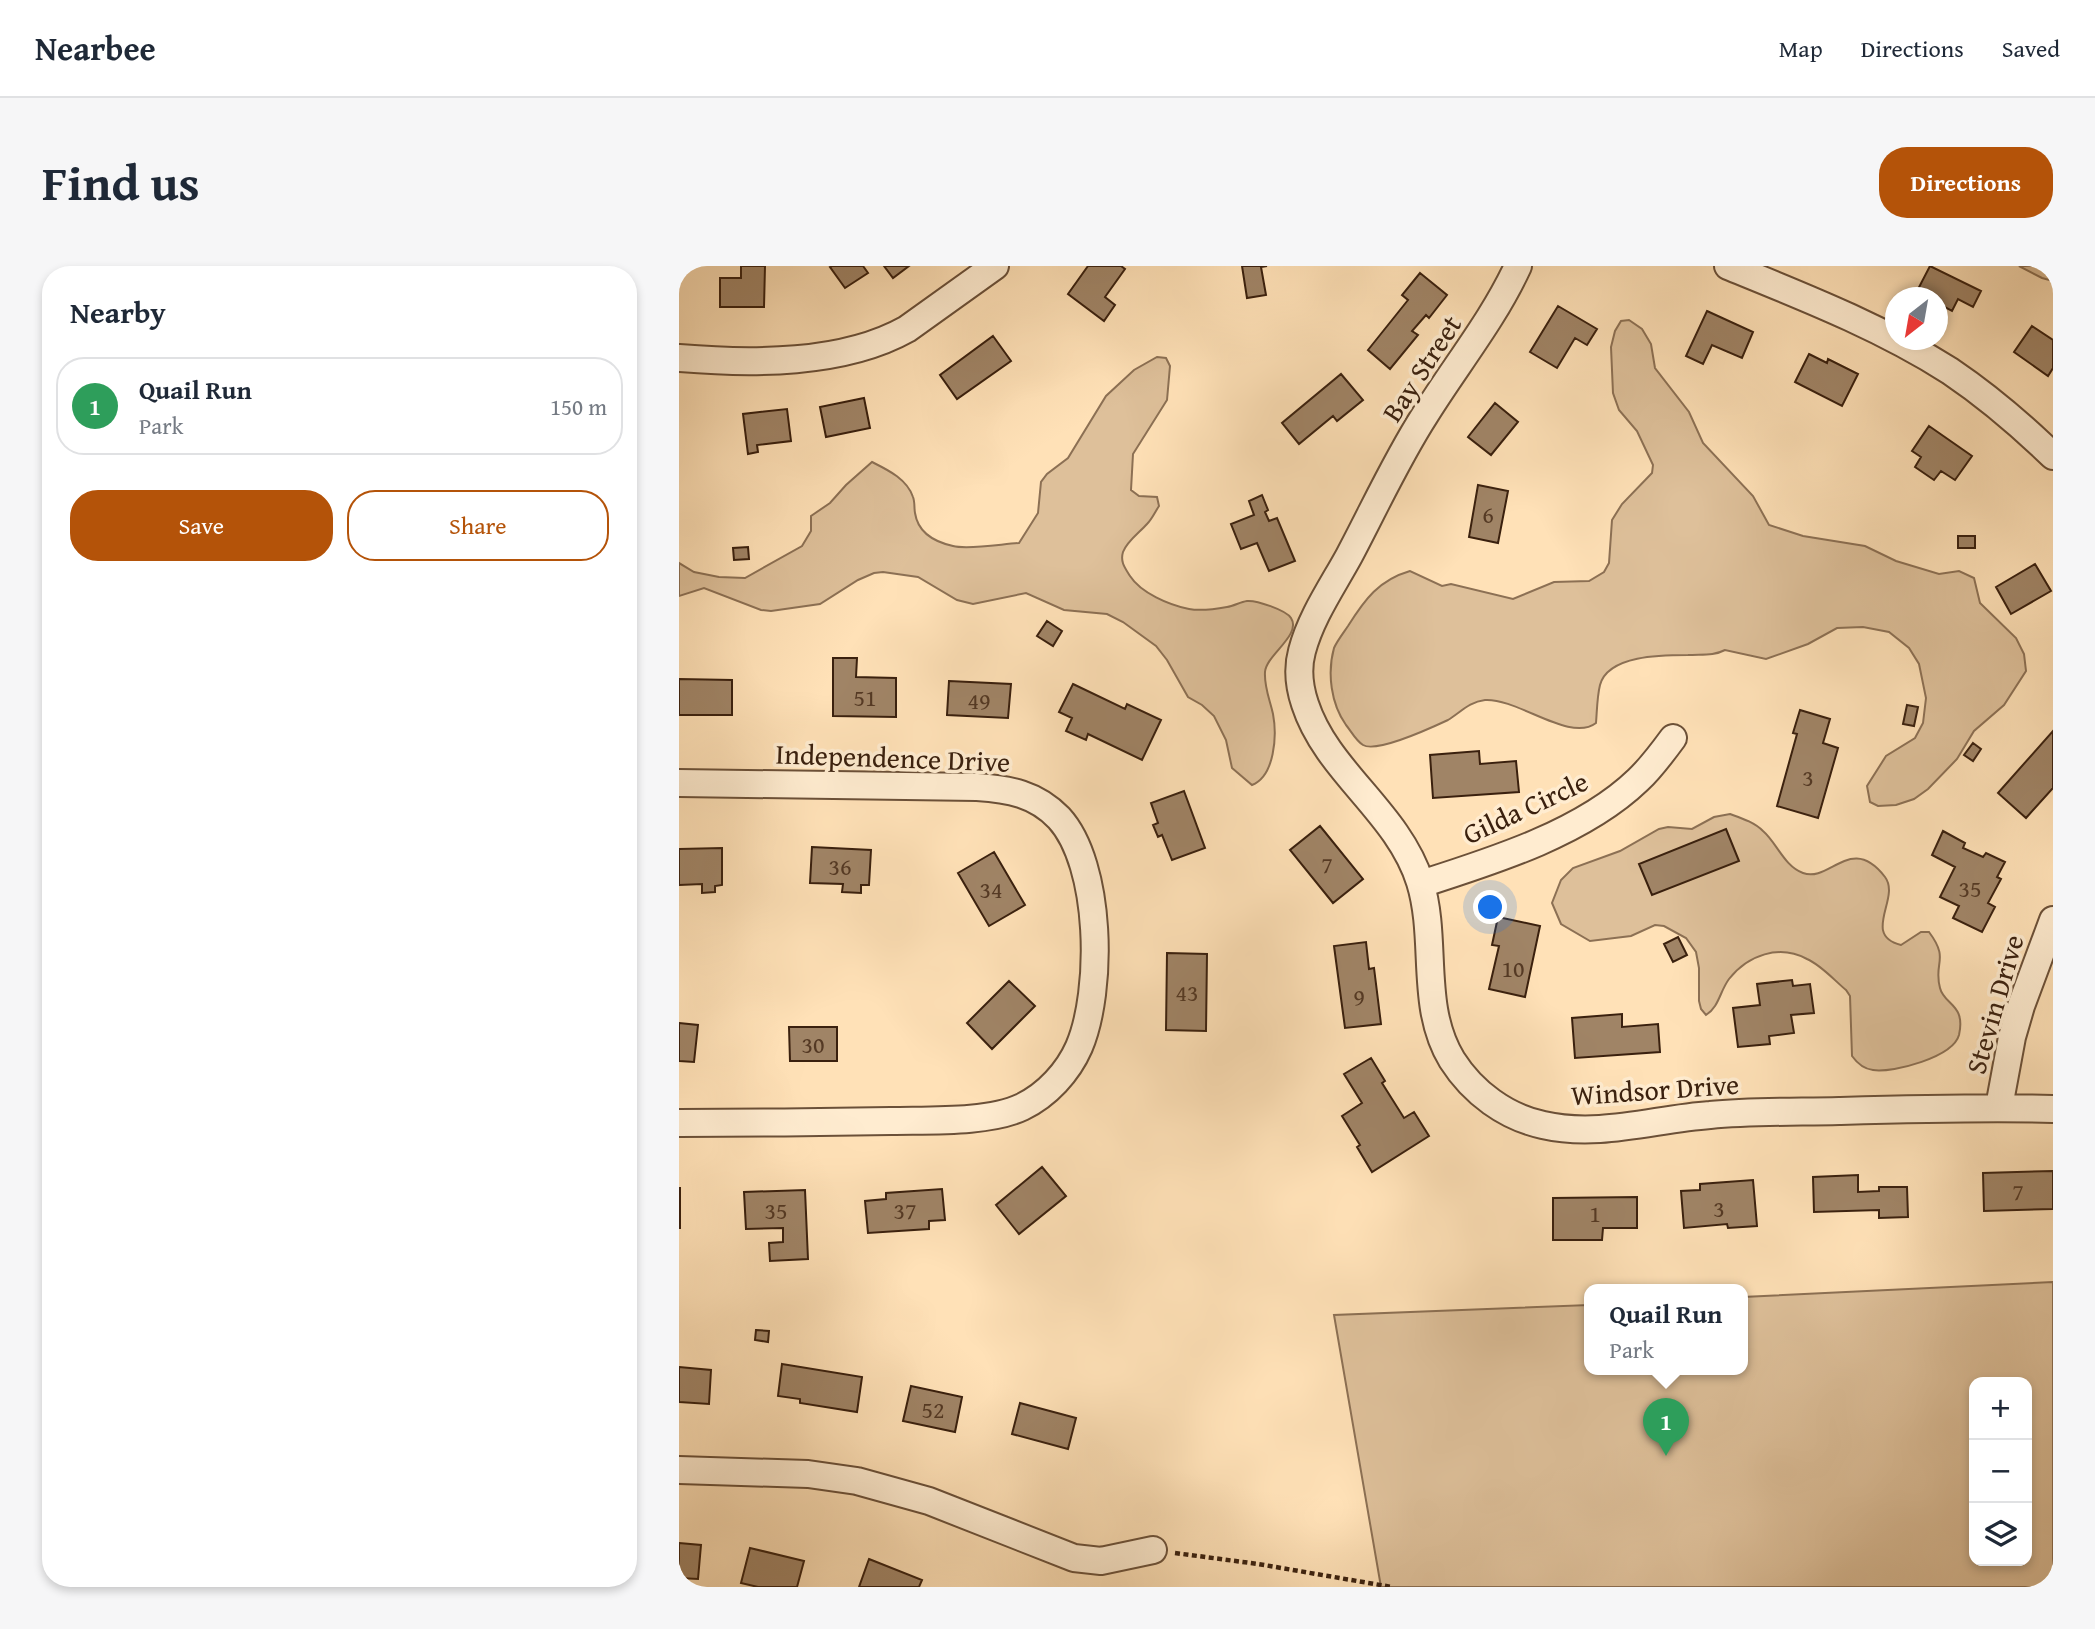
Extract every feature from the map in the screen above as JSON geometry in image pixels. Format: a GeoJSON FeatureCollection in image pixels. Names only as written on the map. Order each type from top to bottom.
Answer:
{"type":"FeatureCollection","features":[{"type":"Feature","properties":{"kind":"street"},"geometry":{"type":"LineString","coordinates":[[679,358],[785,359],[863,349],[892,338],[914,325],[995,266]]}},
{"type":"Feature","properties":{"kind":"street","name":"Bay Street"},"geometry":{"type":"LineString","coordinates":[[1376,503],[1422,419],[1483,329],[1518,266]]}},
{"type":"Feature","properties":{"kind":"street"},"geometry":{"type":"LineString","coordinates":[[1728,266],[1821,304],[1905,345],[1989,399],[2053,456]]}},
{"type":"Feature","properties":{"kind":"street","name":"Windsor Drive"},"geometry":{"type":"LineString","coordinates":[[1376,503],[1314,618],[1302,650],[1299,676],[1311,721],[1329,751],[1394,830],[1408,853],[1421,884],[1433,1001],[1444,1045],[1455,1065],[1479,1092],[1498,1107],[1520,1118],[1555,1127],[1603,1130],[1712,1114],[1999,1107],[2053,1109]]}},
{"type":"Feature","properties":{"kind":"street","name":"Gilda Circle"},"geometry":{"type":"LineString","coordinates":[[1421,884],[1469,869],[1568,828],[1627,790],[1673,738]]}},
{"type":"Feature","properties":{"kind":"street","name":"Independence Drive"},"geometry":{"type":"LineString","coordinates":[[679,782],[977,787],[1010,790],[1031,797],[1059,818],[1083,860],[1089,880],[1093,913],[1088,1018],[1077,1050],[1053,1085],[1021,1108],[1002,1114],[943,1120],[679,1123]]}},
{"type":"Feature","properties":{"kind":"street","name":"Stevin Drive"},"geometry":{"type":"LineString","coordinates":[[1999,1107],[2012,1037],[2053,920]]}},
{"type":"Feature","properties":{"kind":"street"},"geometry":{"type":"LineString","coordinates":[[679,1470],[808,1474],[857,1481],[929,1501],[1074,1558],[1101,1561],[1153,1550]]}},
{"type":"Feature","properties":{"kind":"path"},"geometry":{"type":"LineString","coordinates":[[1153,1550],[1258,1564],[1392,1587]]}},
{"type":"Feature","properties":{"kind":"shaded area"},"geometry":{"type":"Polygon","coordinates":[[[2019,266],[2053,266],[2053,281],[2042,278],[2019,266]]]}},
{"type":"Feature","properties":{"kind":"shaded area"},"geometry":{"type":"Polygon","coordinates":[[[1629,320],[1642,329],[1651,344],[1655,368],[1689,412],[1703,443],[1753,496],[1769,525],[1803,536],[1865,546],[1896,561],[1939,574],[1959,571],[1974,578],[1980,603],[2016,638],[2024,654],[2026,671],[2004,705],[1974,731],[1957,759],[1928,789],[1914,799],[1896,805],[1878,806],[1870,802],[1867,786],[1886,756],[1915,738],[1923,723],[1926,698],[1919,664],[1909,648],[1889,632],[1863,627],[1837,628],[1808,644],[1766,659],[1725,650],[1707,654],[1664,655],[1625,662],[1605,675],[1599,690],[1596,723],[1585,728],[1572,728],[1498,701],[1485,700],[1470,705],[1448,720],[1418,733],[1370,747],[1358,741],[1341,717],[1332,688],[1334,648],[1367,599],[1381,585],[1399,575],[1410,571],[1442,586],[1451,584],[1513,599],[1554,582],[1589,581],[1604,572],[1609,563],[1612,520],[1622,504],[1652,473],[1653,465],[1637,431],[1619,410],[1613,393],[1611,347],[1621,321],[1629,320]]]}},
{"type":"Feature","properties":{"kind":"shaded area"},"geometry":{"type":"Polygon","coordinates":[[[1157,357],[1166,358],[1170,366],[1167,400],[1133,454],[1131,490],[1139,496],[1157,497],[1159,506],[1149,522],[1125,548],[1123,562],[1130,576],[1141,588],[1173,605],[1203,610],[1251,601],[1277,609],[1291,618],[1292,631],[1267,665],[1265,672],[1274,723],[1273,754],[1266,773],[1252,785],[1232,768],[1226,740],[1214,716],[1188,697],[1156,646],[1107,614],[1064,610],[1026,593],[973,604],[957,600],[918,577],[883,572],[858,580],[820,604],[771,611],[761,610],[704,588],[679,596],[679,563],[694,572],[745,578],[802,546],[811,531],[811,516],[830,503],[872,462],[906,485],[913,497],[920,526],[934,539],[959,547],[1019,543],[1038,513],[1041,482],[1068,458],[1106,396],[1134,370],[1157,357]]]}},
{"type":"Feature","properties":{"kind":"shaded area"},"geometry":{"type":"Polygon","coordinates":[[[1730,814],[1759,828],[1786,860],[1803,873],[1822,872],[1841,862],[1862,859],[1885,877],[1889,895],[1884,933],[1889,940],[1901,945],[1921,932],[1929,932],[1935,941],[1940,955],[1940,988],[1960,1017],[1959,1035],[1954,1043],[1935,1057],[1922,1062],[1894,1069],[1870,1069],[1852,1056],[1850,996],[1827,973],[1807,959],[1786,952],[1755,958],[1729,979],[1714,1008],[1706,1015],[1699,1001],[1696,952],[1686,938],[1664,926],[1655,925],[1631,936],[1590,941],[1561,924],[1552,903],[1561,880],[1573,868],[1620,851],[1659,829],[1692,829],[1714,817],[1730,814]]]}},
{"type":"Feature","properties":{"kind":"shaded area"},"geometry":{"type":"Polygon","coordinates":[[[2053,1282],[2053,1587],[1381,1587],[1334,1315],[1584,1305],[1584,1375],[1748,1375],[1748,1297],[2053,1282]]]}},
{"type":"Feature","properties":{"kind":"building"},"geometry":{"type":"Polygon","coordinates":[[[741,266],[765,266],[764,307],[720,307],[720,278],[741,278],[741,266]]]}},
{"type":"Feature","properties":{"kind":"building"},"geometry":{"type":"Polygon","coordinates":[[[863,266],[868,273],[845,288],[830,267],[863,266]]]}},
{"type":"Feature","properties":{"kind":"building"},"geometry":{"type":"Polygon","coordinates":[[[884,266],[909,266],[893,278],[884,266]]]}},
{"type":"Feature","properties":{"kind":"building"},"geometry":{"type":"Polygon","coordinates":[[[1088,266],[1121,266],[1125,269],[1105,297],[1115,305],[1104,321],[1068,294],[1088,266]]]}},
{"type":"Feature","properties":{"kind":"building"},"geometry":{"type":"Polygon","coordinates":[[[1242,266],[1267,266],[1261,267],[1266,295],[1247,298],[1242,266]]]}},
{"type":"Feature","properties":{"kind":"building"},"geometry":{"type":"Polygon","coordinates":[[[1930,266],[1981,291],[1973,307],[1958,299],[1952,311],[1948,309],[1948,287],[1919,287],[1930,266]]]}},
{"type":"Feature","properties":{"kind":"building"},"geometry":{"type":"Polygon","coordinates":[[[1420,273],[1447,295],[1429,318],[1426,315],[1412,331],[1418,335],[1390,369],[1368,350],[1408,300],[1402,295],[1420,273]]]}},
{"type":"Feature","properties":{"kind":"building"},"geometry":{"type":"Polygon","coordinates":[[[1558,306],[1597,329],[1587,345],[1575,338],[1557,368],[1530,352],[1558,306]]]}},
{"type":"Feature","properties":{"kind":"building"},"geometry":{"type":"Polygon","coordinates":[[[1707,311],[1753,332],[1742,358],[1712,345],[1703,364],[1686,356],[1707,311]]]}},
{"type":"Feature","properties":{"kind":"building"},"geometry":{"type":"Polygon","coordinates":[[[2032,326],[2053,340],[2053,368],[2048,376],[2014,352],[2032,326]]]}},
{"type":"Feature","properties":{"kind":"building"},"geometry":{"type":"Polygon","coordinates":[[[993,336],[1011,361],[957,399],[940,375],[993,336]]]}},
{"type":"Feature","properties":{"kind":"building"},"geometry":{"type":"Polygon","coordinates":[[[1809,354],[1827,363],[1828,359],[1858,374],[1842,406],[1795,382],[1809,354]]]}},
{"type":"Feature","properties":{"kind":"building"},"geometry":{"type":"Polygon","coordinates":[[[1341,374],[1363,400],[1337,421],[1333,416],[1299,444],[1282,423],[1341,374]]]}},
{"type":"Feature","properties":{"kind":"building"},"geometry":{"type":"Polygon","coordinates":[[[864,398],[870,428],[826,437],[820,407],[864,398]]]}},
{"type":"Feature","properties":{"kind":"building"},"geometry":{"type":"Polygon","coordinates":[[[1495,403],[1518,422],[1491,455],[1468,437],[1495,403]]]}},
{"type":"Feature","properties":{"kind":"building"},"geometry":{"type":"Polygon","coordinates":[[[787,409],[791,441],[757,445],[758,452],[748,454],[743,414],[787,409]]]}},
{"type":"Feature","properties":{"kind":"building"},"geometry":{"type":"Polygon","coordinates":[[[1929,426],[1972,456],[1955,480],[1941,471],[1934,480],[1915,467],[1921,457],[1912,451],[1929,426]]]}},
{"type":"Feature","properties":{"kind":"building"},"geometry":{"type":"Polygon","coordinates":[[[1478,485],[1508,491],[1498,543],[1469,537],[1478,485]]]}},
{"type":"Feature","properties":{"kind":"building"},"geometry":{"type":"Polygon","coordinates":[[[1262,495],[1269,521],[1277,518],[1295,561],[1269,571],[1257,543],[1241,549],[1231,524],[1254,515],[1249,501],[1262,495]]]}},
{"type":"Feature","properties":{"kind":"building"},"geometry":{"type":"Polygon","coordinates":[[[1958,536],[1975,536],[1975,548],[1958,548],[1958,536]]]}},
{"type":"Feature","properties":{"kind":"building"},"geometry":{"type":"Polygon","coordinates":[[[748,547],[749,559],[734,560],[733,548],[748,547]]]}},
{"type":"Feature","properties":{"kind":"building"},"geometry":{"type":"Polygon","coordinates":[[[2035,564],[2051,591],[2011,614],[1996,587],[2035,564]]]}},
{"type":"Feature","properties":{"kind":"building"},"geometry":{"type":"Polygon","coordinates":[[[1047,621],[1062,631],[1053,646],[1037,636],[1047,621]]]}},
{"type":"Feature","properties":{"kind":"building"},"geometry":{"type":"Polygon","coordinates":[[[833,658],[857,658],[856,677],[896,678],[896,717],[833,716],[833,658]]]}},
{"type":"Feature","properties":{"kind":"building"},"geometry":{"type":"Polygon","coordinates":[[[679,679],[732,680],[732,715],[679,715],[679,679]]]}},
{"type":"Feature","properties":{"kind":"building"},"geometry":{"type":"Polygon","coordinates":[[[949,681],[1011,684],[1008,718],[947,715],[949,681]]]}},
{"type":"Feature","properties":{"kind":"building"},"geometry":{"type":"Polygon","coordinates":[[[1073,684],[1125,709],[1127,704],[1161,720],[1142,760],[1088,734],[1086,740],[1066,731],[1072,718],[1059,712],[1073,684]]]}},
{"type":"Feature","properties":{"kind":"building"},"geometry":{"type":"Polygon","coordinates":[[[1907,705],[1918,707],[1914,726],[1903,724],[1907,705]]]}},
{"type":"Feature","properties":{"kind":"building"},"geometry":{"type":"Polygon","coordinates":[[[1800,710],[1830,719],[1823,743],[1838,748],[1818,818],[1777,806],[1797,734],[1793,733],[1800,710]]]}},
{"type":"Feature","properties":{"kind":"building"},"geometry":{"type":"Polygon","coordinates":[[[2053,731],[2053,788],[2026,818],[1998,793],[2053,731]]]}},
{"type":"Feature","properties":{"kind":"building"},"geometry":{"type":"Polygon","coordinates":[[[1973,743],[1981,749],[1973,761],[1964,755],[1973,743]]]}},
{"type":"Feature","properties":{"kind":"building"},"geometry":{"type":"Polygon","coordinates":[[[1479,751],[1480,764],[1516,761],[1519,792],[1433,798],[1430,755],[1479,751]]]}},
{"type":"Feature","properties":{"kind":"building"},"geometry":{"type":"Polygon","coordinates":[[[1184,791],[1205,848],[1172,860],[1162,835],[1158,837],[1153,825],[1158,823],[1151,803],[1184,791]]]}},
{"type":"Feature","properties":{"kind":"building"},"geometry":{"type":"Polygon","coordinates":[[[1320,826],[1363,879],[1333,903],[1290,850],[1320,826]]]}},
{"type":"Feature","properties":{"kind":"building"},"geometry":{"type":"Polygon","coordinates":[[[1726,829],[1739,861],[1652,895],[1639,864],[1726,829]]]}},
{"type":"Feature","properties":{"kind":"building"},"geometry":{"type":"Polygon","coordinates":[[[1943,831],[1965,843],[1963,848],[1983,857],[1986,853],[2005,862],[1997,877],[2001,879],[1988,903],[1995,907],[1982,932],[1953,918],[1959,906],[1940,897],[1955,867],[1932,855],[1943,831]]]}},
{"type":"Feature","properties":{"kind":"building"},"geometry":{"type":"Polygon","coordinates":[[[812,847],[871,850],[869,885],[861,885],[861,893],[842,892],[843,884],[810,883],[812,847]]]}},
{"type":"Feature","properties":{"kind":"building"},"geometry":{"type":"Polygon","coordinates":[[[722,848],[722,885],[715,886],[715,892],[702,893],[702,884],[679,885],[679,849],[722,848]]]}},
{"type":"Feature","properties":{"kind":"building"},"geometry":{"type":"Polygon","coordinates":[[[994,852],[1025,905],[989,926],[958,873],[994,852]]]}},
{"type":"Feature","properties":{"kind":"building"},"geometry":{"type":"Polygon","coordinates":[[[1498,917],[1540,926],[1525,997],[1489,989],[1499,946],[1492,945],[1498,917]]]}},
{"type":"Feature","properties":{"kind":"building"},"geometry":{"type":"Polygon","coordinates":[[[1678,937],[1687,955],[1673,962],[1664,944],[1678,937]]]}},
{"type":"Feature","properties":{"kind":"building"},"geometry":{"type":"Polygon","coordinates":[[[1366,942],[1369,969],[1374,968],[1381,1024],[1345,1028],[1334,946],[1366,942]]]}},
{"type":"Feature","properties":{"kind":"building"},"geometry":{"type":"Polygon","coordinates":[[[1167,953],[1207,954],[1206,1031],[1166,1030],[1167,953]]]}},
{"type":"Feature","properties":{"kind":"building"},"geometry":{"type":"Polygon","coordinates":[[[1792,980],[1793,986],[1810,984],[1814,1013],[1791,1015],[1794,1033],[1769,1036],[1770,1044],[1738,1047],[1733,1008],[1760,1005],[1757,984],[1792,980]]]}},
{"type":"Feature","properties":{"kind":"building"},"geometry":{"type":"Polygon","coordinates":[[[1009,981],[1035,1006],[992,1049],[967,1023],[1009,981]]]}},
{"type":"Feature","properties":{"kind":"building"},"geometry":{"type":"Polygon","coordinates":[[[1622,1014],[1622,1027],[1658,1024],[1660,1052],[1575,1058],[1572,1018],[1622,1014]]]}},
{"type":"Feature","properties":{"kind":"building"},"geometry":{"type":"Polygon","coordinates":[[[679,1023],[698,1025],[694,1062],[679,1061],[679,1023]]]}},
{"type":"Feature","properties":{"kind":"building"},"geometry":{"type":"Polygon","coordinates":[[[789,1027],[837,1027],[837,1061],[790,1061],[789,1027]]]}},
{"type":"Feature","properties":{"kind":"building"},"geometry":{"type":"Polygon","coordinates":[[[1371,1058],[1385,1081],[1382,1083],[1404,1118],[1414,1112],[1429,1136],[1372,1172],[1357,1147],[1360,1145],[1342,1116],[1362,1103],[1344,1074],[1371,1058]]]}},
{"type":"Feature","properties":{"kind":"building"},"geometry":{"type":"Polygon","coordinates":[[[1042,1167],[1066,1196],[1019,1234],[996,1205],[1042,1167]]]}},
{"type":"Feature","properties":{"kind":"building"},"geometry":{"type":"Polygon","coordinates":[[[2053,1171],[2053,1209],[1984,1211],[1983,1173],[2053,1171]]]}},
{"type":"Feature","properties":{"kind":"building"},"geometry":{"type":"Polygon","coordinates":[[[1858,1175],[1858,1192],[1879,1191],[1879,1187],[1907,1187],[1908,1217],[1879,1218],[1879,1210],[1814,1212],[1813,1177],[1858,1175]]]}},
{"type":"Feature","properties":{"kind":"building"},"geometry":{"type":"Polygon","coordinates":[[[1753,1180],[1757,1226],[1728,1228],[1727,1224],[1684,1228],[1681,1191],[1700,1190],[1700,1184],[1753,1180]]]}},
{"type":"Feature","properties":{"kind":"building"},"geometry":{"type":"Polygon","coordinates":[[[680,1188],[680,1228],[679,1228],[680,1188]]]}},
{"type":"Feature","properties":{"kind":"building"},"geometry":{"type":"Polygon","coordinates":[[[942,1189],[945,1220],[929,1221],[929,1229],[868,1233],[865,1201],[886,1199],[886,1193],[942,1189]]]}},
{"type":"Feature","properties":{"kind":"building"},"geometry":{"type":"Polygon","coordinates":[[[805,1190],[808,1259],[770,1261],[769,1243],[783,1242],[783,1228],[746,1229],[744,1192],[805,1190]]]}},
{"type":"Feature","properties":{"kind":"building"},"geometry":{"type":"Polygon","coordinates":[[[1637,1197],[1637,1228],[1603,1228],[1602,1240],[1553,1240],[1553,1198],[1637,1197]]]}},
{"type":"Feature","properties":{"kind":"building"},"geometry":{"type":"Polygon","coordinates":[[[756,1330],[769,1331],[768,1342],[755,1340],[756,1330]]]}},
{"type":"Feature","properties":{"kind":"building"},"geometry":{"type":"Polygon","coordinates":[[[782,1364],[862,1377],[857,1412],[800,1403],[800,1399],[778,1396],[782,1364]]]}},
{"type":"Feature","properties":{"kind":"building"},"geometry":{"type":"Polygon","coordinates":[[[679,1367],[711,1370],[709,1404],[679,1402],[679,1367]]]}},
{"type":"Feature","properties":{"kind":"building"},"geometry":{"type":"Polygon","coordinates":[[[911,1386],[962,1397],[955,1432],[903,1421],[911,1386]]]}},
{"type":"Feature","properties":{"kind":"building"},"geometry":{"type":"Polygon","coordinates":[[[1020,1403],[1076,1418],[1068,1449],[1012,1434],[1020,1403]]]}},
{"type":"Feature","properties":{"kind":"building"},"geometry":{"type":"Polygon","coordinates":[[[679,1543],[701,1545],[698,1579],[679,1578],[679,1543]]]}},
{"type":"Feature","properties":{"kind":"building"},"geometry":{"type":"Polygon","coordinates":[[[750,1548],[804,1561],[797,1587],[758,1587],[741,1583],[750,1548]]]}},
{"type":"Feature","properties":{"kind":"building"},"geometry":{"type":"Polygon","coordinates":[[[869,1559],[922,1580],[919,1587],[859,1587],[869,1559]]]}},
{"type":"Feature","properties":{"kind":"place","name":"Quail Run"},"geometry":{"type":"Point","coordinates":[1666,1456]}}]}
